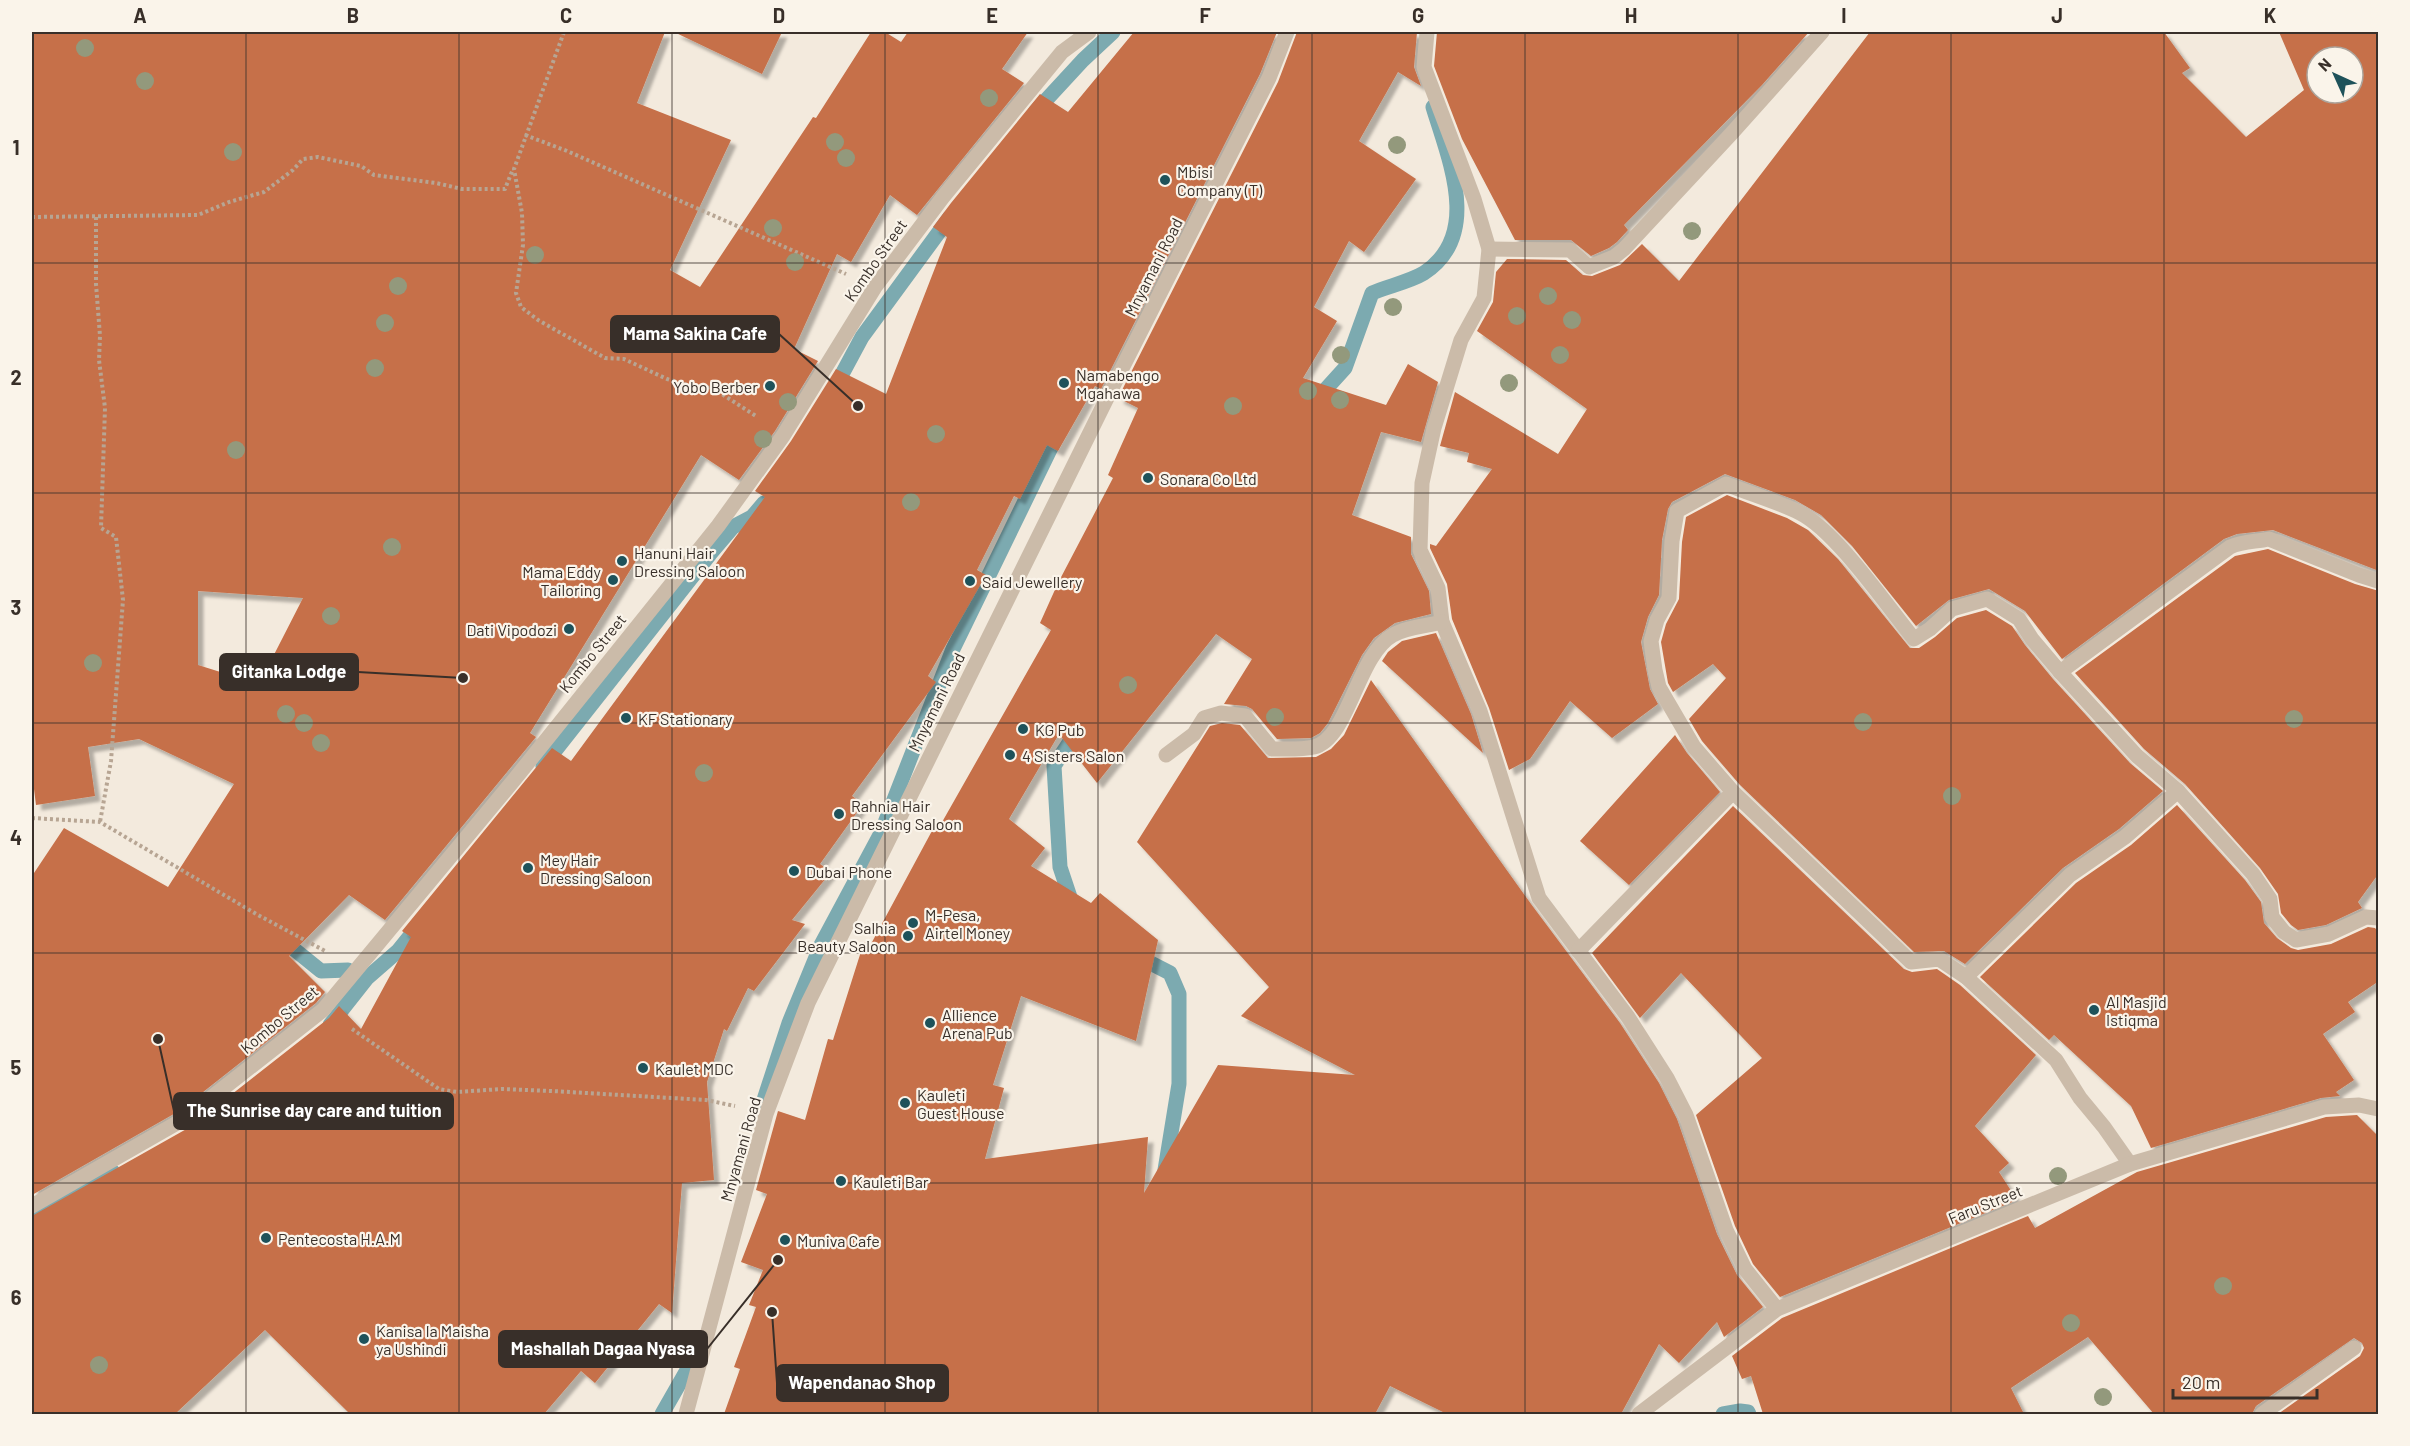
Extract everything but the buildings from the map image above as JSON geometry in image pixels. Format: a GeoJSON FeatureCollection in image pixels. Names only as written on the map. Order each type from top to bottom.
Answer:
{"type":"FeatureCollection","features":[{"type":"Feature","properties":{"kind":"street","name":"Kombo Street"},"geometry":{"type":"LineString","coordinates":[[32,1206],[184,1119],[323,1010],[514,780],[718,526],[783,436],[875,287],[943,197],[1062,52],[1089,32]]}},
{"type":"Feature","properties":{"kind":"street","name":"Mnyamani Road"},"geometry":{"type":"LineString","coordinates":[[686,1414],[766,1114],[808,1003],[1110,392],[1269,78],[1287,32]]}},
{"type":"Feature","properties":{"kind":"street"},"geometry":{"type":"LineString","coordinates":[[1427,32],[1424,67],[1474,199],[1489,249],[1484,298],[1461,340],[1434,428],[1422,483],[1420,550],[1438,588],[1442,621],[1480,711],[1539,898],[1628,1017],[1667,1078],[1686,1115],[1726,1230],[1745,1269],[1777,1309]]}},
{"type":"Feature","properties":{"kind":"street"},"geometry":{"type":"LineString","coordinates":[[1489,249],[1570,250],[1589,267],[1614,257],[1732,133],[1822,32]]}},
{"type":"Feature","properties":{"kind":"street"},"geometry":{"type":"LineString","coordinates":[[2130,1164],[2080,1098],[2056,1060],[1966,977],[1939,959],[1911,962],[1733,792],[1694,747],[1659,687],[1651,641],[1657,620],[1669,598],[1672,541],[1677,511],[1726,484],[1801,513],[1837,544],[1914,639],[1929,630],[1952,609],[1987,599],[2019,619],[2032,639],[2060,672],[2137,756],[2178,791],[2253,874],[2270,899],[2272,917],[2284,932],[2296,940],[2329,934],[2366,917],[2379,918]]}},
{"type":"Feature","properties":{"kind":"street"},"geometry":{"type":"LineString","coordinates":[[2060,672],[2230,547],[2242,542],[2269,539],[2379,581]]}},
{"type":"Feature","properties":{"kind":"street"},"geometry":{"type":"LineString","coordinates":[[1166,755],[1194,734],[1204,718],[1221,713],[1245,716],[1272,749],[1316,746],[1329,736],[1340,722],[1376,648],[1394,634],[1442,621]]}},
{"type":"Feature","properties":{"kind":"street"},"geometry":{"type":"LineString","coordinates":[[1966,977],[2070,875],[2125,837],[2178,791]]}},
{"type":"Feature","properties":{"kind":"street"},"geometry":{"type":"LineString","coordinates":[[1578,951],[1733,792]]}},
{"type":"Feature","properties":{"kind":"street","name":"Faru Street"},"geometry":{"type":"LineString","coordinates":[[1639,1414],[1777,1309],[2130,1164],[2324,1107],[2359,1104],[2379,1108]]}},
{"type":"Feature","properties":{"kind":"street"},"geometry":{"type":"LineString","coordinates":[[2262,1414],[2354,1348]]}},
{"type":"Feature","properties":{"kind":"path"},"geometry":{"type":"LineString","coordinates":[[32,217],[198,215],[229,202],[264,192],[293,170],[303,159],[318,158],[361,166],[374,175],[436,183],[462,189],[505,189],[564,32]]}},
{"type":"Feature","properties":{"kind":"path"},"geometry":{"type":"LineString","coordinates":[[525,135],[567,151],[875,287]]}},
{"type":"Feature","properties":{"kind":"path"},"geometry":{"type":"LineString","coordinates":[[514,169],[522,213],[523,256],[516,293],[522,306],[538,320],[605,357],[624,359],[667,379],[701,389],[711,387],[747,408],[783,436]]}},
{"type":"Feature","properties":{"kind":"path"},"geometry":{"type":"LineString","coordinates":[[96,217],[99,360],[105,408],[101,528],[116,537],[123,600],[111,761],[100,822]]}},
{"type":"Feature","properties":{"kind":"path"},"geometry":{"type":"LineString","coordinates":[[32,818],[100,822],[321,951],[363,962],[370,953]]}},
{"type":"Feature","properties":{"kind":"path"},"geometry":{"type":"LineString","coordinates":[[323,1010],[439,1089],[457,1092],[502,1089],[542,1090],[706,1100],[766,1114]]}},
{"type":"Feature","properties":{"kind":"waterway"},"geometry":{"type":"LineString","coordinates":[[1035,112],[1083,60],[1113,32]]}},
{"type":"Feature","properties":{"kind":"waterway"},"geometry":{"type":"LineString","coordinates":[[1316,400],[1345,368],[1372,293],[1424,273],[1442,257],[1452,238],[1457,218],[1456,196],[1452,173],[1433,107]]}},
{"type":"Feature","properties":{"kind":"waterway"},"geometry":{"type":"LineString","coordinates":[[833,391],[862,337],[950,217]]}},
{"type":"Feature","properties":{"kind":"waterway"},"geometry":{"type":"LineString","coordinates":[[761,1109],[789,1023],[821,945],[881,833],[953,649],[1060,429]]}},
{"type":"Feature","properties":{"kind":"waterway"},"geometry":{"type":"LineString","coordinates":[[543,766],[710,554],[733,527],[752,517],[764,503]]}},
{"type":"Feature","properties":{"kind":"waterway"},"geometry":{"type":"LineString","coordinates":[[1073,906],[1060,867],[1054,766],[1078,729]]}},
{"type":"Feature","properties":{"kind":"waterway"},"geometry":{"type":"LineString","coordinates":[[330,1025],[367,978],[398,951],[423,920]]}},
{"type":"Feature","properties":{"kind":"waterway"},"geometry":{"type":"LineString","coordinates":[[279,937],[321,971],[348,970]]}},
{"type":"Feature","properties":{"kind":"waterway"},"geometry":{"type":"LineString","coordinates":[[1135,955],[1170,973],[1179,994],[1179,1084],[1165,1170]]}},
{"type":"Feature","properties":{"kind":"waterway"},"geometry":{"type":"LineString","coordinates":[[32,1216],[113,1172]]}},
{"type":"Feature","properties":{"kind":"waterway"},"geometry":{"type":"LineString","coordinates":[[662,1414],[702,1344]]}},
{"type":"Feature","properties":{"kind":"waterway"},"geometry":{"type":"LineString","coordinates":[[1723,1414],[1740,1411],[1749,1414]]}},
{"type":"Feature","properties":{"kind":"place","name":"Mbisi Company (T)"},"geometry":{"type":"Point","coordinates":[1165,180]}},
{"type":"Feature","properties":{"kind":"place","name":"Namabengo Mgahawa"},"geometry":{"type":"Point","coordinates":[1064,383]}},
{"type":"Feature","properties":{"kind":"place","name":"Yobo Berber"},"geometry":{"type":"Point","coordinates":[770,386]}},
{"type":"Feature","properties":{"kind":"place","name":"Mama Sakina Cafe"},"geometry":{"type":"Point","coordinates":[858,406]}},
{"type":"Feature","properties":{"kind":"place","name":"Sonara Co Ltd"},"geometry":{"type":"Point","coordinates":[1148,478]}},
{"type":"Feature","properties":{"kind":"place","name":"Hanuni Hair Dressing Saloon"},"geometry":{"type":"Point","coordinates":[622,561]}},
{"type":"Feature","properties":{"kind":"place","name":"Mama Eddy Tailoring"},"geometry":{"type":"Point","coordinates":[613,580]}},
{"type":"Feature","properties":{"kind":"place","name":"Said Jewellery"},"geometry":{"type":"Point","coordinates":[970,581]}},
{"type":"Feature","properties":{"kind":"place","name":"Dati Vipodozi"},"geometry":{"type":"Point","coordinates":[569,629]}},
{"type":"Feature","properties":{"kind":"place","name":"Gitanka Lodge"},"geometry":{"type":"Point","coordinates":[463,678]}},
{"type":"Feature","properties":{"kind":"place","name":"KF Stationary"},"geometry":{"type":"Point","coordinates":[626,718]}},
{"type":"Feature","properties":{"kind":"place","name":"KG Pub"},"geometry":{"type":"Point","coordinates":[1023,729]}},
{"type":"Feature","properties":{"kind":"place","name":"4 Sisters Salon"},"geometry":{"type":"Point","coordinates":[1010,755]}},
{"type":"Feature","properties":{"kind":"place","name":"Rahnia Hair Dressing Saloon"},"geometry":{"type":"Point","coordinates":[839,814]}},
{"type":"Feature","properties":{"kind":"place","name":"Mey Hair Dressing Saloon"},"geometry":{"type":"Point","coordinates":[528,868]}},
{"type":"Feature","properties":{"kind":"place","name":"Dubai Phone"},"geometry":{"type":"Point","coordinates":[794,871]}},
{"type":"Feature","properties":{"kind":"place","name":"M-Pesa, Airtel Money"},"geometry":{"type":"Point","coordinates":[913,923]}},
{"type":"Feature","properties":{"kind":"place","name":"Salhia Beauty Saloon"},"geometry":{"type":"Point","coordinates":[908,936]}},
{"type":"Feature","properties":{"kind":"place","name":"Al Masjid Istiqma"},"geometry":{"type":"Point","coordinates":[2094,1010]}},
{"type":"Feature","properties":{"kind":"place","name":"Allience Arena Pub"},"geometry":{"type":"Point","coordinates":[930,1023]}},
{"type":"Feature","properties":{"kind":"place","name":"The Sunrise day care and tuition"},"geometry":{"type":"Point","coordinates":[158,1039]}},
{"type":"Feature","properties":{"kind":"place","name":"Kaulet MDC"},"geometry":{"type":"Point","coordinates":[643,1068]}},
{"type":"Feature","properties":{"kind":"place","name":"Kauleti Guest House"},"geometry":{"type":"Point","coordinates":[905,1103]}},
{"type":"Feature","properties":{"kind":"place","name":"Kauleti Bar"},"geometry":{"type":"Point","coordinates":[841,1181]}},
{"type":"Feature","properties":{"kind":"place","name":"Pentecosta H.A.M"},"geometry":{"type":"Point","coordinates":[266,1238]}},
{"type":"Feature","properties":{"kind":"place","name":"Muniva Cafe"},"geometry":{"type":"Point","coordinates":[785,1240]}},
{"type":"Feature","properties":{"kind":"place","name":"Mashallah Dagaa Nyasa"},"geometry":{"type":"Point","coordinates":[778,1260]}},
{"type":"Feature","properties":{"kind":"place","name":"Wapendanao Shop"},"geometry":{"type":"Point","coordinates":[772,1312]}},
{"type":"Feature","properties":{"kind":"place","name":"Kanisa la Maisha ya Ushindi"},"geometry":{"type":"Point","coordinates":[364,1339]}}]}
